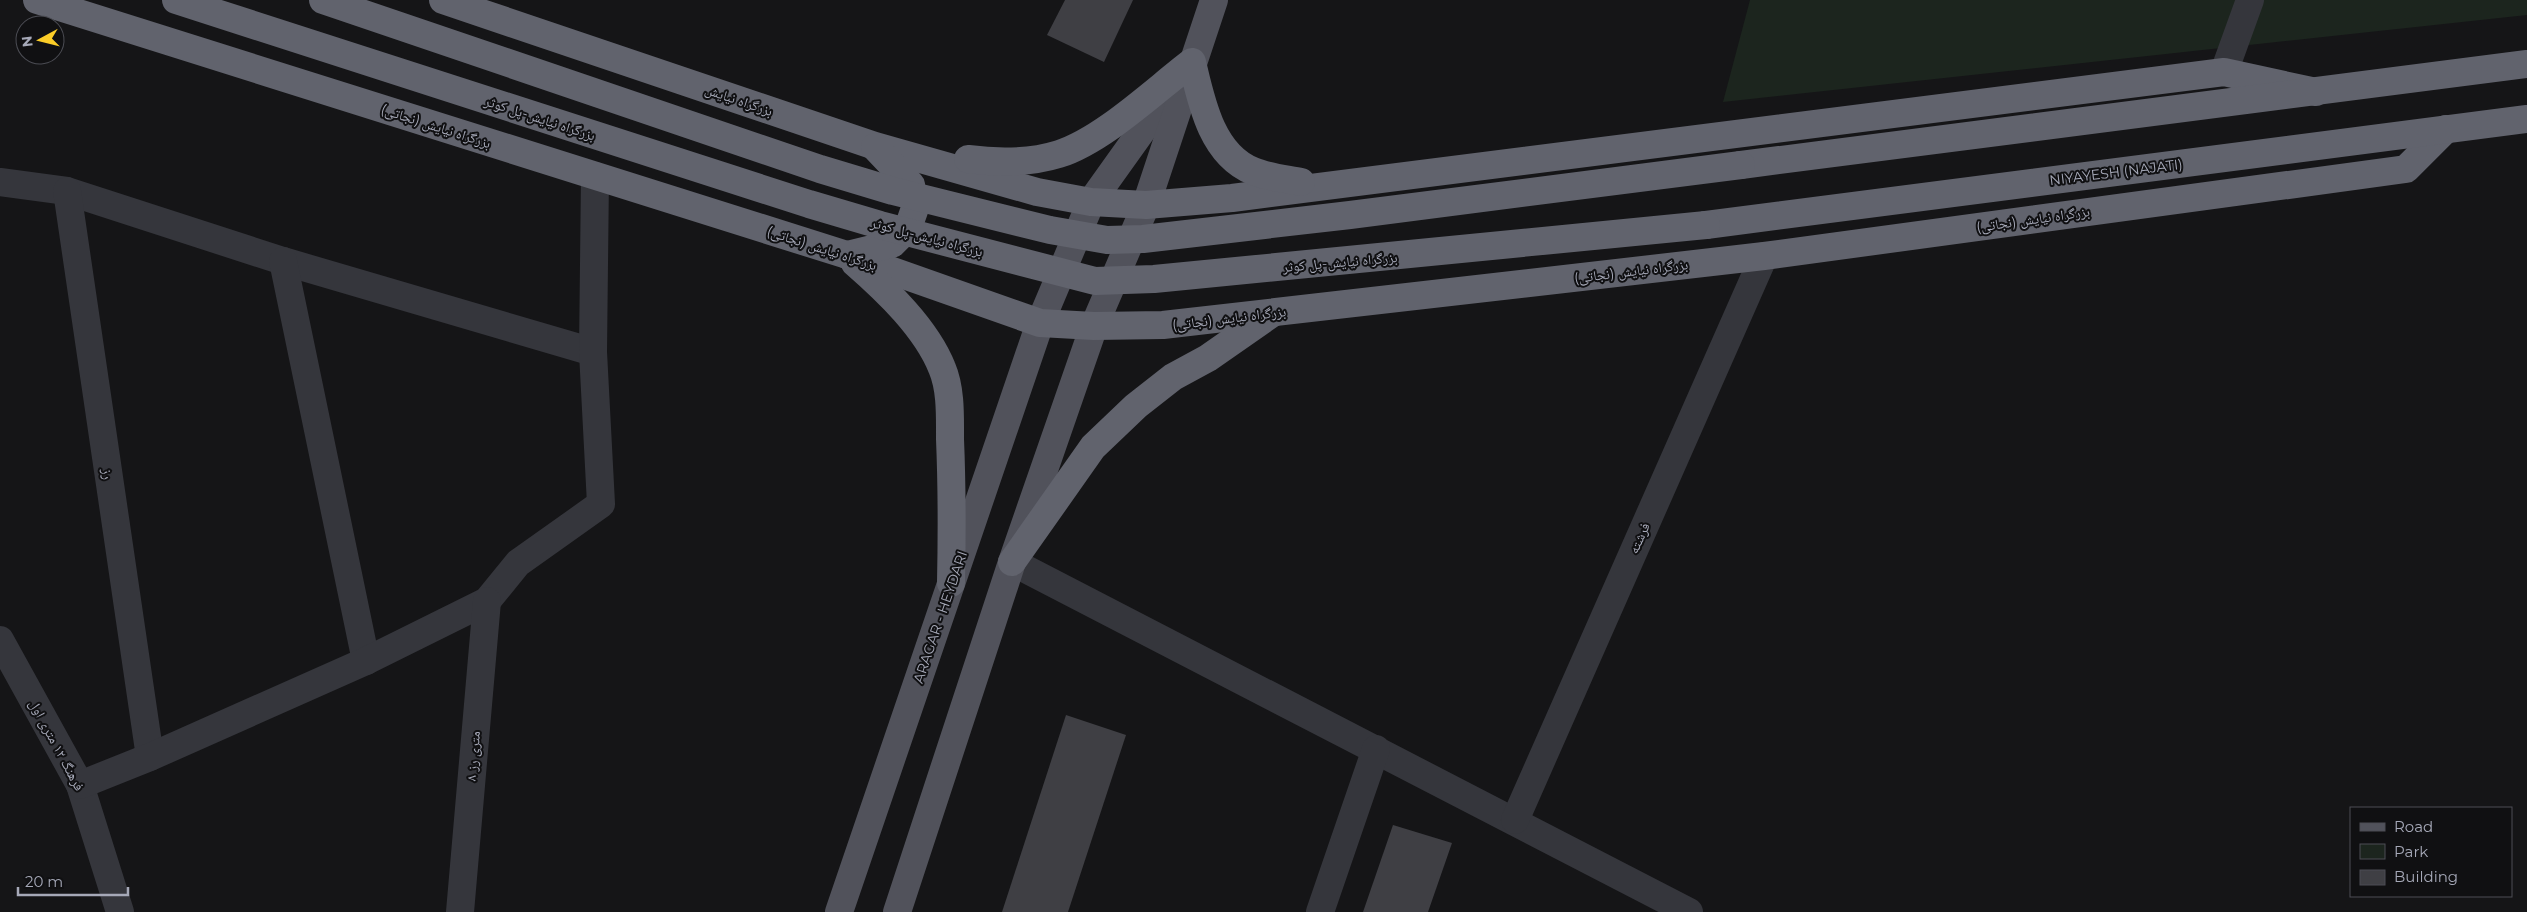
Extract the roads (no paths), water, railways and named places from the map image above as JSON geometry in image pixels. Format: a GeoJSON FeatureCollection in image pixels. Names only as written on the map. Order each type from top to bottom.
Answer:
{"type":"FeatureCollection","features":[{"type":"Feature","properties":{"kind":"highway","name":"بزرگراه نیایش (نجاتی)"},"geometry":{"type":"LineString","coordinates":[[37,0],[847,255],[1040,323],[1094,326],[1163,325],[1764,256],[2406,169],[2446,129]]}},
{"type":"Feature","properties":{"kind":"highway","name":"بزرگراه نیایش-پل کوثر"},"geometry":{"type":"LineString","coordinates":[[176,0],[809,204],[1031,266],[1095,281],[1154,279],[1270,269],[1706,226]]}},
{"type":"Feature","properties":{"kind":"highway"},"geometry":{"type":"LineString","coordinates":[[323,0],[820,169],[893,191],[1050,230],[1107,240],[1143,239],[1340,216],[2527,64]]}},
{"type":"Feature","properties":{"kind":"highway","name":"بزرگراه نیایش"},"geometry":{"type":"LineString","coordinates":[[443,0],[490,7],[874,146],[1037,192],[1091,202]]}},
{"type":"Feature","properties":{"kind":"highway"},"geometry":{"type":"LineString","coordinates":[[874,146],[1001,163],[1059,154],[1101,132],[1192,62],[1202,103],[1227,153],[1252,171],[1322,186]]}},
{"type":"Feature","properties":{"kind":"highway"},"geometry":{"type":"LineString","coordinates":[[1091,202],[1146,205],[1232,198],[2224,72],[2316,92]]}},
{"type":"Feature","properties":{"kind":"highway","name":"NIYAYESH (NAJATI)"},"geometry":{"type":"LineString","coordinates":[[1706,226],[2527,120]]}},
{"type":"Feature","properties":{"kind":"highway"},"geometry":{"type":"LineString","coordinates":[[847,255],[892,244],[908,228],[915,208],[910,185],[874,146]]}},
{"type":"Feature","properties":{"kind":"highway"},"geometry":{"type":"LineString","coordinates":[[847,255],[893,298],[928,344],[942,368],[949,404],[952,522],[951,583]]}},
{"type":"Feature","properties":{"kind":"highway"},"geometry":{"type":"LineString","coordinates":[[1012,562],[1093,447],[1129,413],[1173,377],[1208,358],[1273,312]]}},
{"type":"Feature","properties":{"kind":"main road"},"geometry":{"type":"LineString","coordinates":[[897,912],[1012,562],[1094,326],[1146,205],[1214,0]]}},
{"type":"Feature","properties":{"kind":"main road","name":"ARAGAR - HEYDARI"},"geometry":{"type":"LineString","coordinates":[[839,912],[1040,323],[1091,202],[1192,62]]}},
{"type":"Feature","properties":{"kind":"street"},"geometry":{"type":"LineString","coordinates":[[2224,72],[2250,0]]}},
{"type":"Feature","properties":{"kind":"street"},"geometry":{"type":"LineString","coordinates":[[80,785],[150,757],[366,661],[487,601],[518,563],[601,504],[593,352],[595,176]]}},
{"type":"Feature","properties":{"kind":"street"},"geometry":{"type":"LineString","coordinates":[[0,182],[67,191],[283,261],[593,352]]}},
{"type":"Feature","properties":{"kind":"street","name":"رز"},"geometry":{"type":"LineString","coordinates":[[67,191],[150,757]]}},
{"type":"Feature","properties":{"kind":"street","name":"فرشته"},"geometry":{"type":"LineString","coordinates":[[1515,820],[1764,256]]}},
{"type":"Feature","properties":{"kind":"street"},"geometry":{"type":"LineString","coordinates":[[283,261],[366,661]]}},
{"type":"Feature","properties":{"kind":"street"},"geometry":{"type":"LineString","coordinates":[[1012,562],[1515,820],[1674,908]]}},
{"type":"Feature","properties":{"kind":"street","name":"۸ متری رز"},"geometry":{"type":"LineString","coordinates":[[460,912],[487,601]]}},
{"type":"Feature","properties":{"kind":"street","name":"فرهنگ ۱۲ متری اول"},"geometry":{"type":"LineString","coordinates":[[0,640],[80,785],[120,912]]}},
{"type":"Feature","properties":{"kind":"street"},"geometry":{"type":"LineString","coordinates":[[1320,912],[1376,749]]}}]}
